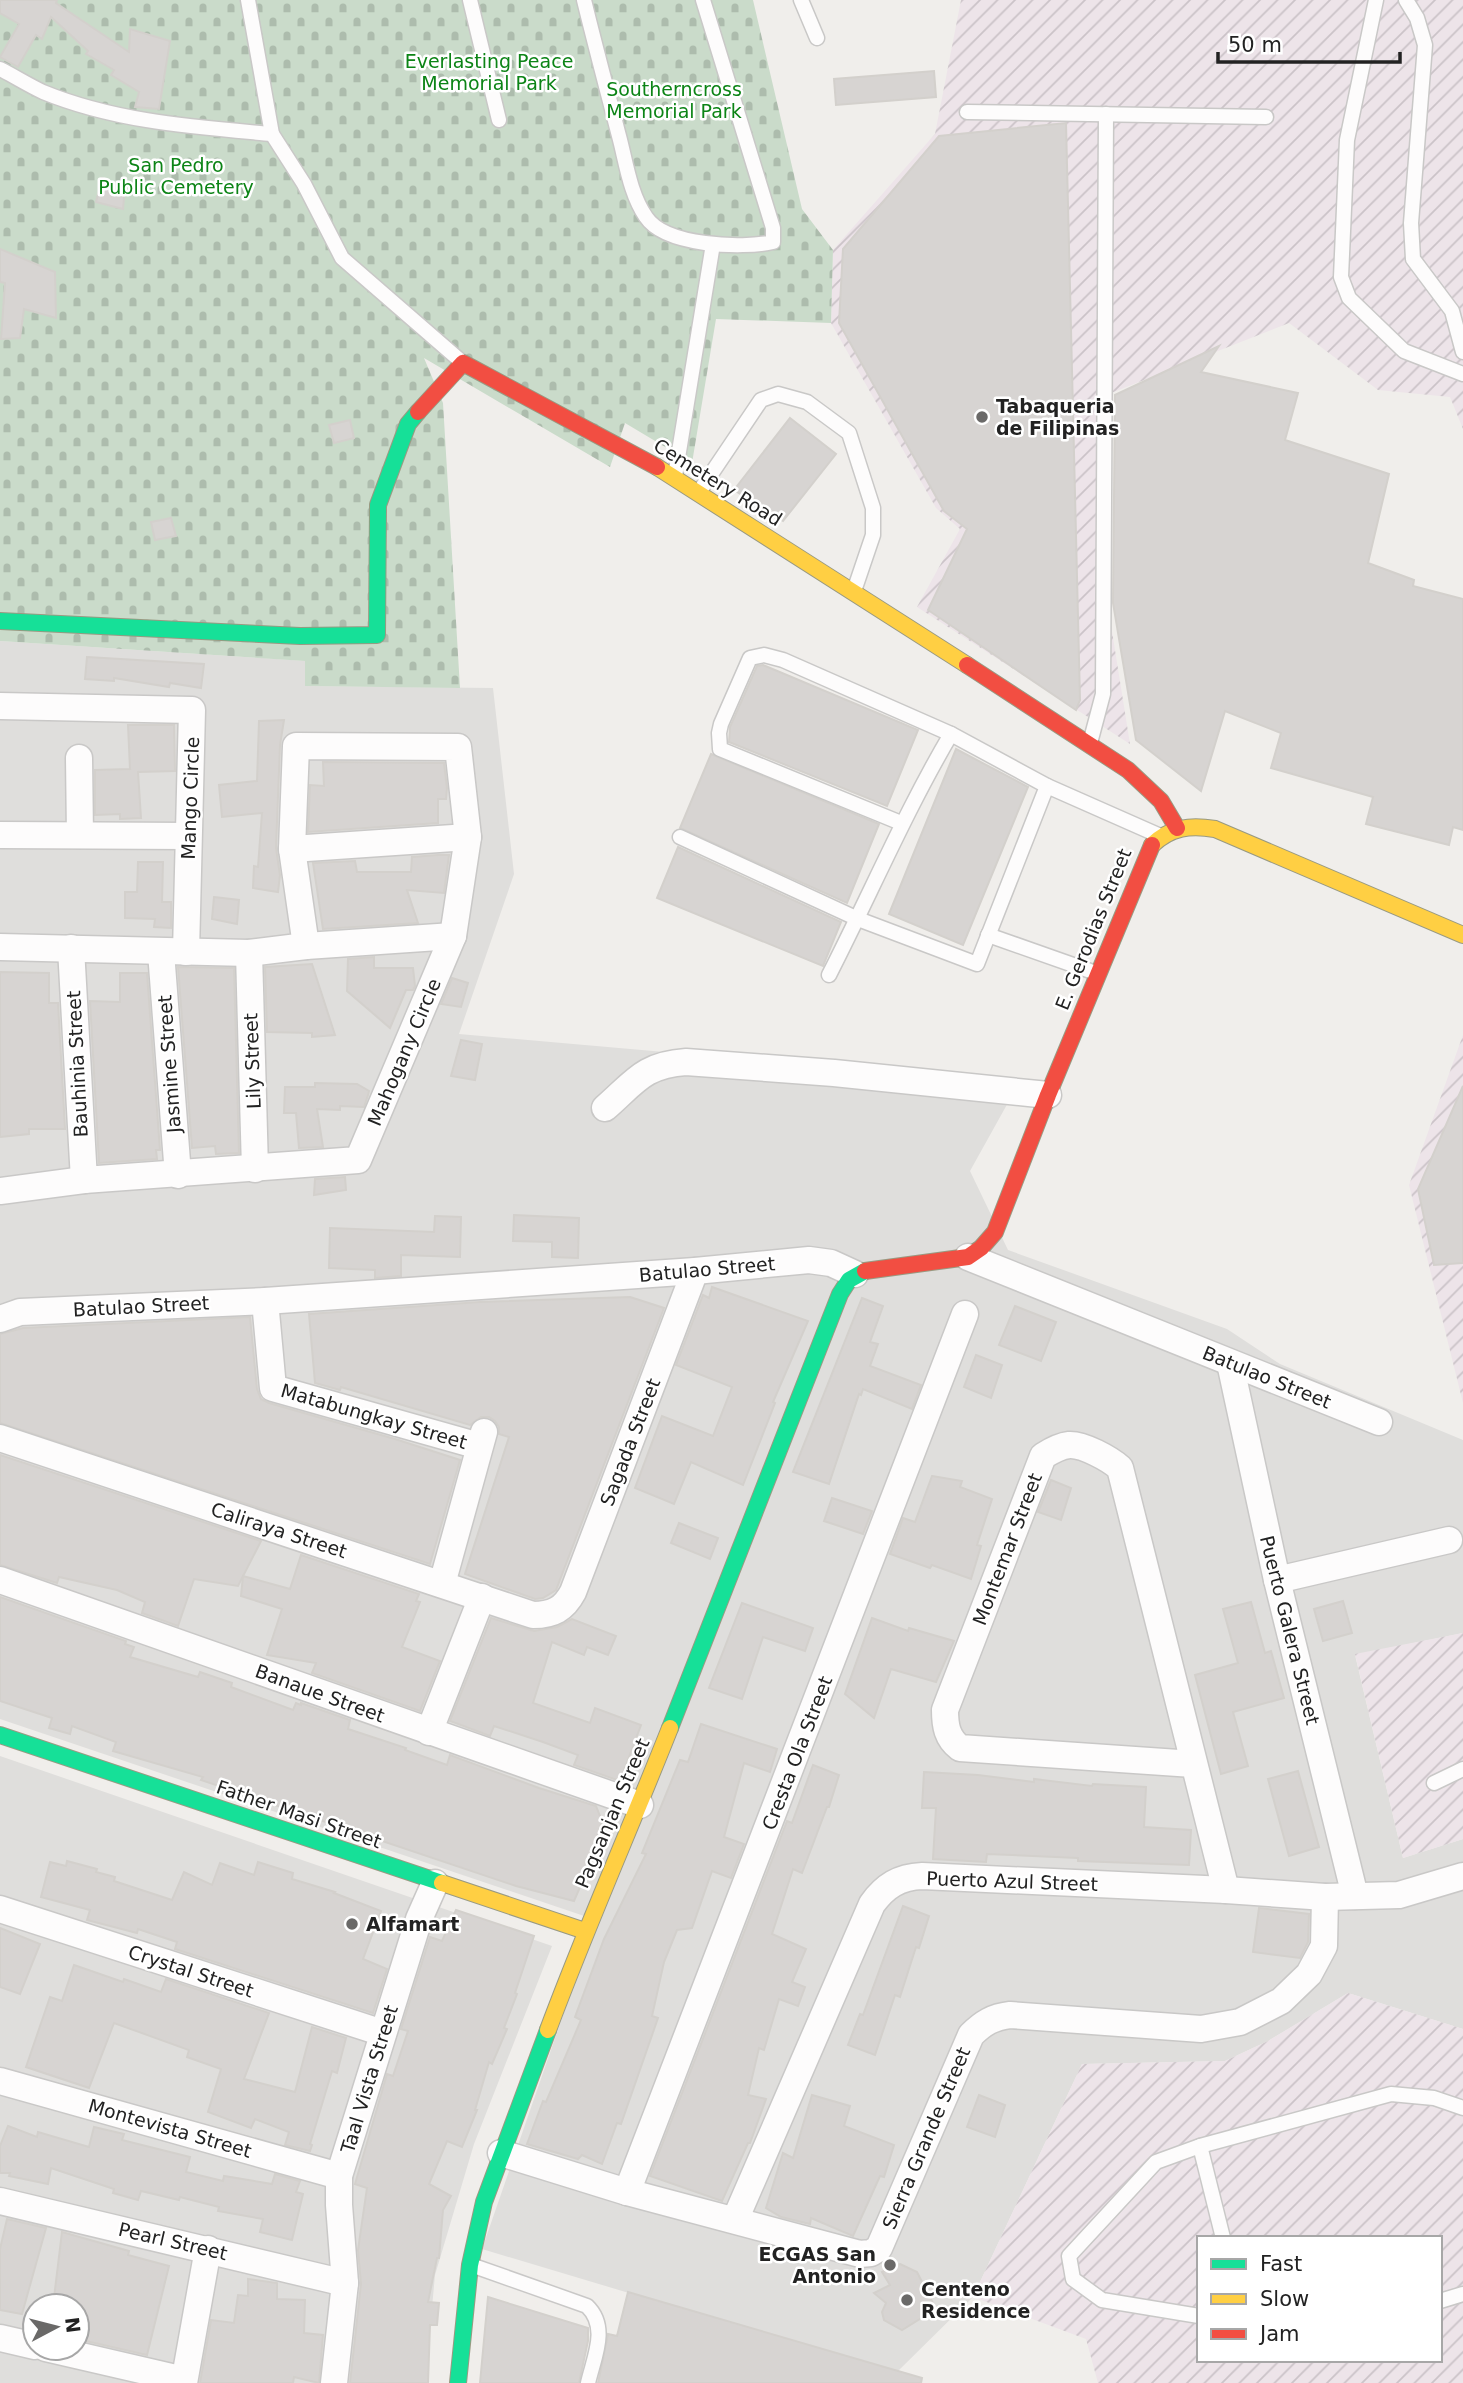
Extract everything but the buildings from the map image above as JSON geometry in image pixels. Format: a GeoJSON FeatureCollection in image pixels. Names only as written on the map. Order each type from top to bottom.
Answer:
{"type":"FeatureCollection","features":[{"type":"Feature","properties":{"kind":"street","name":"Cemetery Road"},"geometry":{"type":"LineString","coordinates":[[463,363],[675,477],[1090,744],[1135,774],[1158,796],[1169,809],[1177,828]]}},
{"type":"Feature","properties":{"kind":"street"},"geometry":{"type":"LineString","coordinates":[[0,621],[300,636],[377,635],[378,505],[408,424],[463,363]]}},
{"type":"Feature","properties":{"kind":"street","name":"Mango Circle"},"geometry":{"type":"LineString","coordinates":[[0,706],[192,710],[188,835],[173,952]]}},
{"type":"Feature","properties":{"kind":"street","name":"Mahogany Circle"},"geometry":{"type":"LineString","coordinates":[[0,1191],[84,1180],[358,1160],[453,936],[468,837],[458,747],[296,746],[292,849]]}},
{"type":"Feature","properties":{"kind":"street"},"geometry":{"type":"LineString","coordinates":[[79,758],[80,835]]}},
{"type":"Feature","properties":{"kind":"street"},"geometry":{"type":"LineString","coordinates":[[1160,836],[1177,828],[1197,826],[1215,830],[1463,935]]}},
{"type":"Feature","properties":{"kind":"street"},"geometry":{"type":"LineString","coordinates":[[0,835],[188,835]]}},
{"type":"Feature","properties":{"kind":"street","name":"E. Gerodias Street"},"geometry":{"type":"LineString","coordinates":[[968,1257],[989,1242],[998,1227],[1048,1095],[1149,848],[1160,836]]}},
{"type":"Feature","properties":{"kind":"street"},"geometry":{"type":"LineString","coordinates":[[306,946],[292,849],[468,837]]}},
{"type":"Feature","properties":{"kind":"street"},"geometry":{"type":"LineString","coordinates":[[0,947],[249,953],[306,946],[453,936]]}},
{"type":"Feature","properties":{"kind":"street","name":"Bauhinia Street"},"geometry":{"type":"LineString","coordinates":[[71,948],[84,1180]]}},
{"type":"Feature","properties":{"kind":"street","name":"Jasmine Street"},"geometry":{"type":"LineString","coordinates":[[173,952],[177,1175]]}},
{"type":"Feature","properties":{"kind":"street","name":"Lily Street"},"geometry":{"type":"LineString","coordinates":[[249,953],[255,1169]]}},
{"type":"Feature","properties":{"kind":"street"},"geometry":{"type":"LineString","coordinates":[[605,1108],[649,1069],[668,1063],[686,1062],[834,1073],[1048,1095]]}},
{"type":"Feature","properties":{"kind":"street","name":"Batulao Street"},"geometry":{"type":"LineString","coordinates":[[0,1319],[20,1312],[265,1301],[695,1271],[809,1260],[831,1263],[855,1275],[875,1269],[968,1257],[1379,1422]]}},
{"type":"Feature","properties":{"kind":"street","name":"Sagada Street"},"geometry":{"type":"LineString","coordinates":[[558,1610],[567,1603],[573,1592],[695,1271]]}},
{"type":"Feature","properties":{"kind":"street","name":"Pagsanjan Street"},"geometry":{"type":"LineString","coordinates":[[458,2383],[470,2265],[484,2202],[501,2153],[585,1931],[640,1805],[836,1306],[843,1289],[855,1275]]}},
{"type":"Feature","properties":{"kind":"street","name":"Matabungkay Street"},"geometry":{"type":"LineString","coordinates":[[265,1301],[273,1388],[481,1439],[442,1584]]}},
{"type":"Feature","properties":{"kind":"street","name":"Cresta Ola Street"},"geometry":{"type":"LineString","coordinates":[[627,2192],[965,1314]]}},
{"type":"Feature","properties":{"kind":"street","name":"Puerto Galera Street"},"geometry":{"type":"LineString","coordinates":[[1230,1363],[1277,1580],[1355,1896]]}},
{"type":"Feature","properties":{"kind":"street","name":"Caliraya Street"},"geometry":{"type":"LineString","coordinates":[[0,1438],[533,1615],[547,1615],[558,1610]]}},
{"type":"Feature","properties":{"kind":"street","name":"Montemar Street"},"geometry":{"type":"LineString","coordinates":[[1193,1764],[960,1748],[952,1742],[948,1733],[945,1710],[1043,1456],[1056,1448],[1071,1445],[1109,1459],[1120,1468],[1226,1890]]}},
{"type":"Feature","properties":{"kind":"street"},"geometry":{"type":"LineString","coordinates":[[1277,1580],[1448,1541]]}},
{"type":"Feature","properties":{"kind":"street","name":"Banaue Street"},"geometry":{"type":"LineString","coordinates":[[0,1580],[640,1805]]}},
{"type":"Feature","properties":{"kind":"street"},"geometry":{"type":"LineString","coordinates":[[429,1732],[482,1597]]}},
{"type":"Feature","properties":{"kind":"street","name":"Father Masi Street"},"geometry":{"type":"LineString","coordinates":[[0,1735],[585,1931]]}},
{"type":"Feature","properties":{"kind":"street","name":"Puerto Azul Street"},"geometry":{"type":"LineString","coordinates":[[735,2220],[872,1904],[881,1891],[894,1882],[908,1877],[922,1877],[1325,1897],[1399,1895],[1463,1876]]}},
{"type":"Feature","properties":{"kind":"street","name":"Taal Vista Street"},"geometry":{"type":"LineString","coordinates":[[334,2383],[345,2283],[339,2176],[419,1919],[435,1882]]}},
{"type":"Feature","properties":{"kind":"street","name":"Sierra Grande Street"},"geometry":{"type":"LineString","coordinates":[[501,2153],[627,2192],[860,2254],[875,2251],[971,2035],[980,2026],[1010,2015],[1201,2029],[1240,2022],[1281,2001],[1310,1974],[1324,1946],[1325,1897]]}},
{"type":"Feature","properties":{"kind":"street","name":"Crystal Street"},"geometry":{"type":"LineString","coordinates":[[0,1909],[383,2033]]}},
{"type":"Feature","properties":{"kind":"street","name":"Montevista Street"},"geometry":{"type":"LineString","coordinates":[[0,2081],[339,2176]]}},
{"type":"Feature","properties":{"kind":"street","name":"Pearl Street"},"geometry":{"type":"LineString","coordinates":[[0,2201],[345,2283]]}},
{"type":"Feature","properties":{"kind":"street"},"geometry":{"type":"LineString","coordinates":[[91,2359],[184,2381],[208,2249]]}},
{"type":"Feature","properties":{"kind":"street"},"geometry":{"type":"LineString","coordinates":[[0,2338],[21,2343]]}},
{"type":"Feature","properties":{"kind":"lane"},"geometry":{"type":"LineString","coordinates":[[248,0],[272,134],[304,184],[342,258],[463,363]]}},
{"type":"Feature","properties":{"kind":"lane"},"geometry":{"type":"LineString","coordinates":[[470,0],[499,120]]}},
{"type":"Feature","properties":{"kind":"lane"},"geometry":{"type":"LineString","coordinates":[[584,0],[632,187],[646,219],[666,234],[713,244],[759,245],[773,242],[773,228],[703,0]]}},
{"type":"Feature","properties":{"kind":"lane"},"geometry":{"type":"LineString","coordinates":[[801,0],[817,38]]}},
{"type":"Feature","properties":{"kind":"lane"},"geometry":{"type":"LineString","coordinates":[[1376,0],[1347,139],[1342,277],[1349,298],[1404,351],[1463,374]]}},
{"type":"Feature","properties":{"kind":"lane"},"geometry":{"type":"LineString","coordinates":[[1406,0],[1417,18],[1425,45],[1411,223],[1413,258],[1452,311],[1463,352]]}},
{"type":"Feature","properties":{"kind":"lane"},"geometry":{"type":"LineString","coordinates":[[0,69],[43,92],[107,113],[171,125],[272,134]]}},
{"type":"Feature","properties":{"kind":"lane"},"geometry":{"type":"LineString","coordinates":[[967,112],[1266,117]]}},
{"type":"Feature","properties":{"kind":"lane"},"geometry":{"type":"LineString","coordinates":[[1090,744],[1103,694],[1106,114]]}},
{"type":"Feature","properties":{"kind":"lane"},"geometry":{"type":"LineString","coordinates":[[675,477],[713,244]]}},
{"type":"Feature","properties":{"kind":"lane"},"geometry":{"type":"LineString","coordinates":[[698,493],[761,400],[778,394],[807,402],[849,433],[873,508],[873,535],[854,593]]}},
{"type":"Feature","properties":{"kind":"lane"},"geometry":{"type":"LineString","coordinates":[[901,823],[720,749],[721,724],[750,658],[764,655],[783,660],[951,734],[1047,786],[1160,836]]}},
{"type":"Feature","properties":{"kind":"lane"},"geometry":{"type":"LineString","coordinates":[[829,975],[858,919],[901,823],[951,734]]}},
{"type":"Feature","properties":{"kind":"lane"},"geometry":{"type":"LineString","coordinates":[[680,837],[858,919],[977,964],[1047,786]]}},
{"type":"Feature","properties":{"kind":"lane"},"geometry":{"type":"LineString","coordinates":[[988,935],[1099,974]]}},
{"type":"Feature","properties":{"kind":"lane"},"geometry":{"type":"LineString","coordinates":[[1434,1783],[1463,1769]]}},
{"type":"Feature","properties":{"kind":"lane"},"geometry":{"type":"LineString","coordinates":[[1197,2316],[1102,2300],[1073,2279],[1069,2256],[1156,2162],[1200,2146],[1391,2094],[1434,2098],[1463,2108]]}},
{"type":"Feature","properties":{"kind":"lane"},"geometry":{"type":"LineString","coordinates":[[1200,2146],[1222,2236]]}},
{"type":"Feature","properties":{"kind":"lane"},"geometry":{"type":"LineString","coordinates":[[470,2265],[587,2306],[595,2314],[599,2336],[588,2383]]}},
{"type":"Feature","properties":{"kind":"lane"},"geometry":{"type":"LineString","coordinates":[[1442,2300],[1463,2294]]}},
{"type":"Feature","properties":{"kind":"shaded area"},"geometry":{"type":"Polygon","coordinates":[[[961,0],[1463,0],[1463,429],[1450,397],[1378,390],[1289,323],[1106,395],[1107,600],[1130,744],[917,607],[960,529],[936,508],[831,323],[833,250],[935,134],[961,0]]]}},
{"type":"Feature","properties":{"kind":"shaded area"},"geometry":{"type":"Polygon","coordinates":[[[0,641],[306,661],[305,686],[493,688],[514,874],[459,1034],[1019,1083],[970,1171],[1008,1250],[1227,1329],[1280,1364],[1463,1440],[1463,1633],[1355,1655],[1403,1858],[1463,1839],[1463,2029],[1348,1993],[1268,2041],[1225,2061],[1082,2064],[973,2297],[896,2373],[482,2249],[596,1920],[0,1719],[0,641]]]}},
{"type":"Feature","properties":{"kind":"shaded area"},"geometry":{"type":"Polygon","coordinates":[[[1463,1035],[1463,1403],[1409,1185],[1463,1035]]]}},
{"type":"Feature","properties":{"kind":"shaded area"},"geometry":{"type":"Polygon","coordinates":[[[1463,1633],[1463,1839],[1403,1858],[1355,1654],[1463,1633]]]}},
{"type":"Feature","properties":{"kind":"shaded area"},"geometry":{"type":"Polygon","coordinates":[[[0,1756],[552,1946],[474,2144],[435,2275],[425,2383],[0,2383],[0,1756]]]}},
{"type":"Feature","properties":{"kind":"shaded area"},"geometry":{"type":"Polygon","coordinates":[[[1348,1993],[1463,2029],[1463,2383],[1098,2383],[1086,2339],[973,2297],[1082,2064],[1225,2061],[1268,2041],[1348,1993]]]}},
{"type":"Feature","properties":{"kind":"green space"},"geometry":{"type":"Polygon","coordinates":[[[0,0],[753,0],[802,209],[833,250],[831,323],[716,319],[692,463],[625,423],[610,467],[424,358],[443,403],[460,688],[305,686],[305,661],[0,641],[0,0]]]}},
{"type":"Feature","properties":{"kind":"traffic: fast"},"geometry":{"type":"LineString","coordinates":[[0,621],[300,636],[377,635],[378,505],[408,424],[418,412]]}},
{"type":"Feature","properties":{"kind":"traffic: fast"},"geometry":{"type":"LineString","coordinates":[[670,1728],[840,1294],[849,1280],[865,1271]]}},
{"type":"Feature","properties":{"kind":"traffic: fast"},"geometry":{"type":"LineString","coordinates":[[0,1735],[442,1883]]}},
{"type":"Feature","properties":{"kind":"traffic: fast"},"geometry":{"type":"LineString","coordinates":[[458,2383],[470,2265],[484,2202],[548,2030]]}},
{"type":"Feature","properties":{"kind":"traffic: slow"},"geometry":{"type":"LineString","coordinates":[[657,467],[967,665]]}},
{"type":"Feature","properties":{"kind":"traffic: slow"},"geometry":{"type":"LineString","coordinates":[[1152,845],[1166,834],[1181,829],[1215,829],[1463,935]]}},
{"type":"Feature","properties":{"kind":"traffic: slow"},"geometry":{"type":"LineString","coordinates":[[548,2030],[670,1728]]}},
{"type":"Feature","properties":{"kind":"traffic: slow"},"geometry":{"type":"LineString","coordinates":[[442,1883],[585,1931]]}},
{"type":"Feature","properties":{"kind":"traffic: jam"},"geometry":{"type":"LineString","coordinates":[[418,412],[463,363],[657,467]]}},
{"type":"Feature","properties":{"kind":"traffic: jam"},"geometry":{"type":"LineString","coordinates":[[967,665],[1128,770],[1161,801],[1177,828]]}},
{"type":"Feature","properties":{"kind":"traffic: jam"},"geometry":{"type":"LineString","coordinates":[[865,1271],[968,1257],[981,1248],[995,1232],[1048,1095],[1152,845]]}},
{"type":"Feature","properties":{"kind":"place","name":"Tabaqueria de Filipinas"},"geometry":{"type":"Point","coordinates":[982,417]}},
{"type":"Feature","properties":{"kind":"place","name":"Alfamart"},"geometry":{"type":"Point","coordinates":[352,1924]}},
{"type":"Feature","properties":{"kind":"place","name":"ECGAS San Antonio"},"geometry":{"type":"Point","coordinates":[890,2265]}},
{"type":"Feature","properties":{"kind":"place","name":"Centeno Residence"},"geometry":{"type":"Point","coordinates":[907,2300]}},
{"type":"Feature","properties":{"kind":"park label","name":"Everlasting Peace Memorial Park"},"geometry":{"type":"Point","coordinates":[489,72]}},
{"type":"Feature","properties":{"kind":"park label","name":"Southerncross Memorial Park"},"geometry":{"type":"Point","coordinates":[674,100]}},
{"type":"Feature","properties":{"kind":"park label","name":"San Pedro Public Cemetery"},"geometry":{"type":"Point","coordinates":[176,176]}}]}
